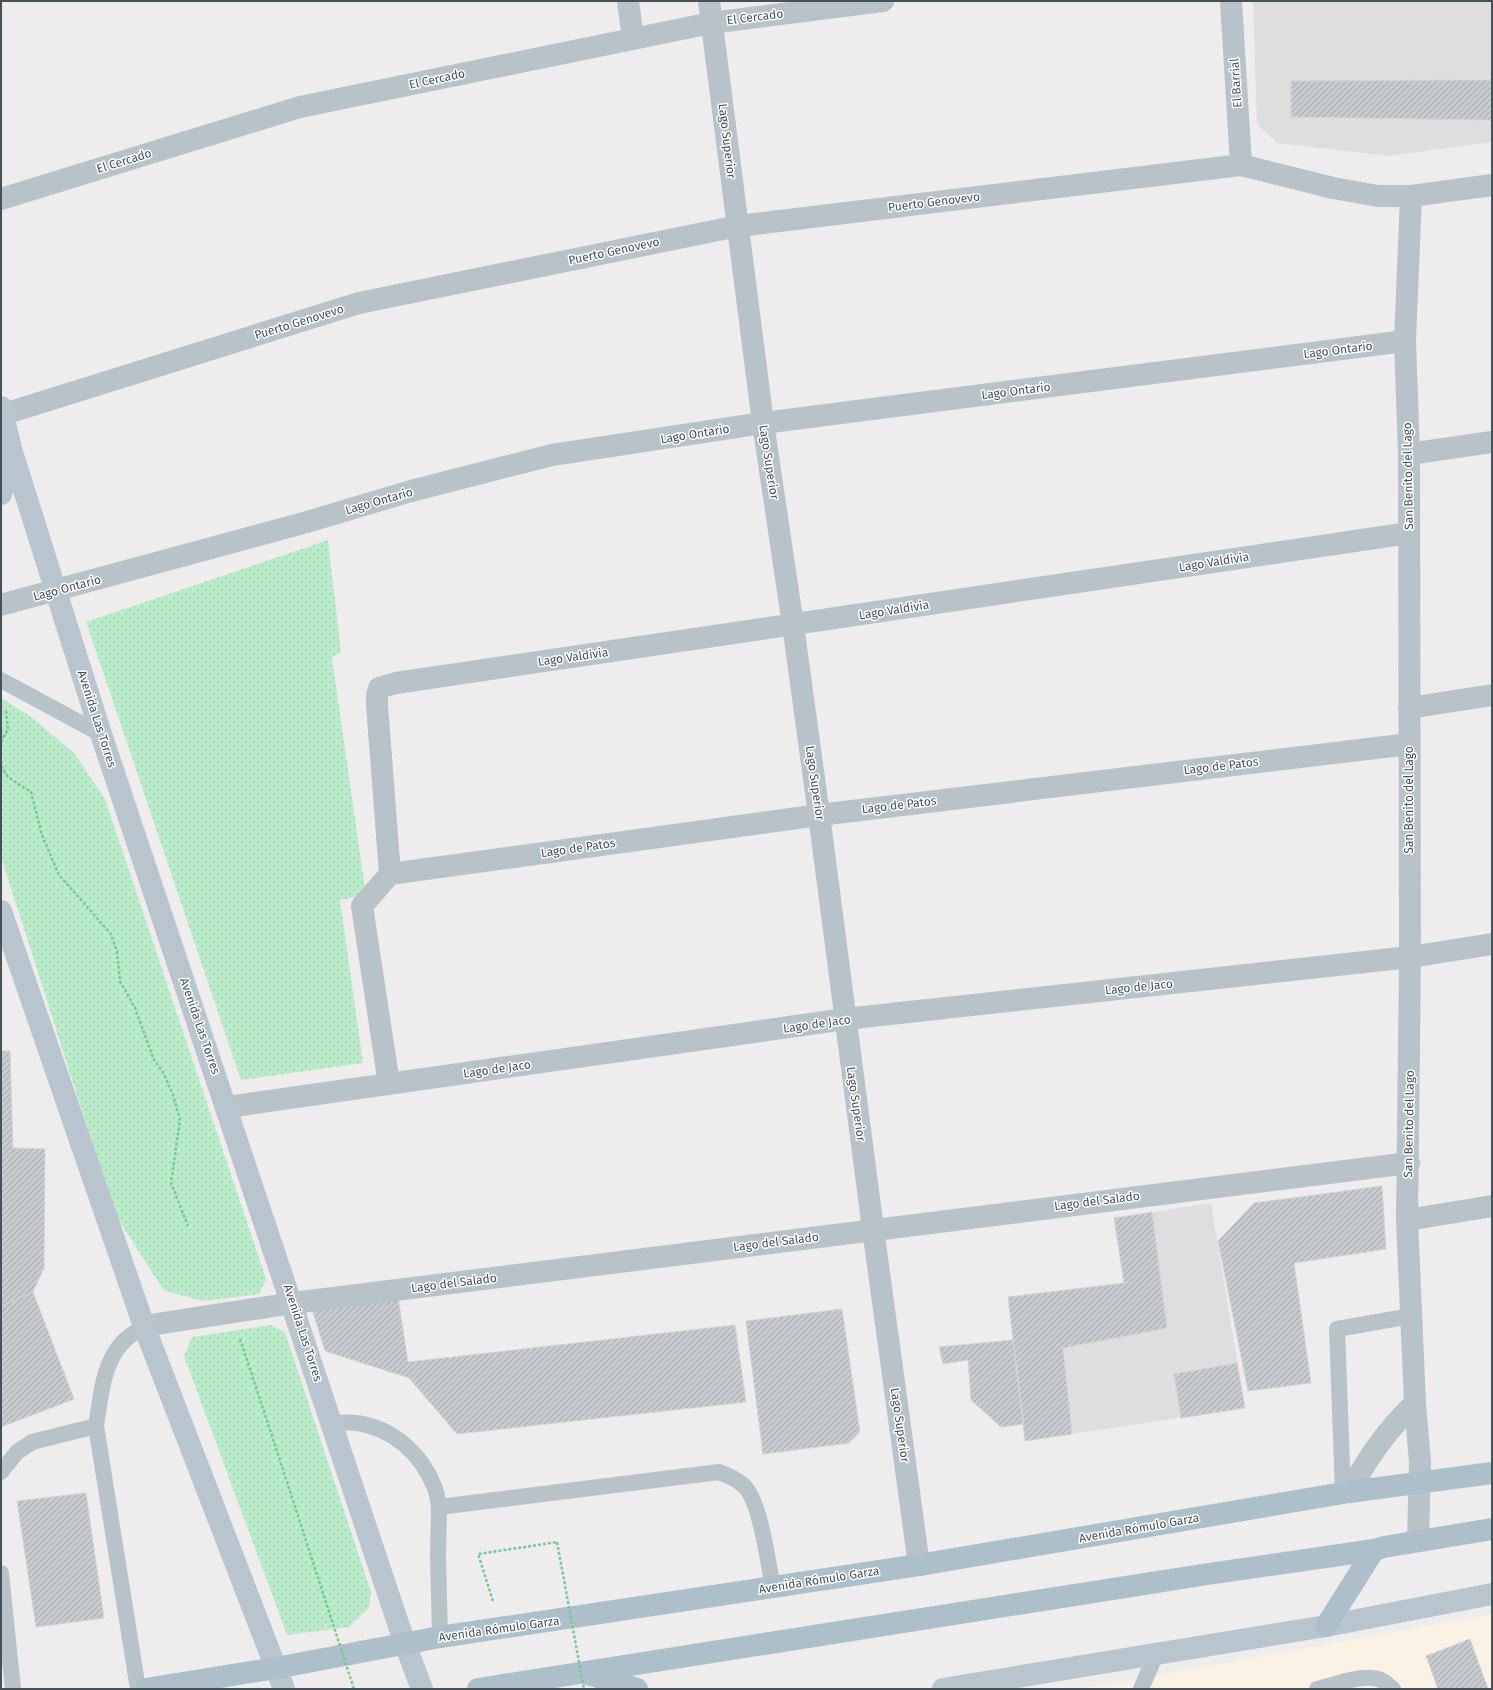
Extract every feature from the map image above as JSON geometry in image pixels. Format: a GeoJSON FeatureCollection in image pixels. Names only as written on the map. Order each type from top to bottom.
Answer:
{"type":"FeatureCollection","features":[{"type":"Feature","properties":{"kind":"main road","name":"Avenida Rómulo Garza"},"geometry":{"type":"LineString","coordinates":[[146,1689],[276,1668],[440,1637],[919,1565],[1346,1492],[1492,1473]]}},
{"type":"Feature","properties":{"kind":"main road"},"geometry":{"type":"LineString","coordinates":[[478,1689],[584,1681],[1208,1574],[1374,1550],[1492,1530]]}},
{"type":"Feature","properties":{"kind":"main road"},"geometry":{"type":"LineString","coordinates":[[1326,1626],[1374,1550]]}},
{"type":"Feature","properties":{"kind":"main road"},"geometry":{"type":"LineString","coordinates":[[584,1681],[637,1689]]}},
{"type":"Feature","properties":{"kind":"street"},"geometry":{"type":"LineString","coordinates":[[628,1],[633,39]]}},
{"type":"Feature","properties":{"kind":"street","name":"Lago Superior"},"geometry":{"type":"LineString","coordinates":[[709,1],[763,423],[819,815],[919,1565]]}},
{"type":"Feature","properties":{"kind":"street","name":"El Cercado"},"geometry":{"type":"LineString","coordinates":[[1,199],[300,108],[711,23],[883,1]]}},
{"type":"Feature","properties":{"kind":"street","name":"El Barrial"},"geometry":{"type":"LineString","coordinates":[[1231,1],[1241,165]]}},
{"type":"Feature","properties":{"kind":"street"},"geometry":{"type":"LineString","coordinates":[[1241,165],[1332,188],[1378,196],[1411,196],[1492,185]]}},
{"type":"Feature","properties":{"kind":"street","name":"Puerto Genovevo"},"geometry":{"type":"LineString","coordinates":[[2,410],[359,304],[738,226],[1241,165]]}},
{"type":"Feature","properties":{"kind":"street","name":"San Benito del Lago"},"geometry":{"type":"LineString","coordinates":[[1411,196],[1405,341],[1409,454],[1410,957],[1409,1163],[1407,1220],[1420,1483],[1418,1542]]}},
{"type":"Feature","properties":{"kind":"street","name":"Lago Ontario"},"geometry":{"type":"LineString","coordinates":[[1,605],[307,522],[411,491],[552,455],[763,423],[1405,341]]}},
{"type":"Feature","properties":{"kind":"street","name":"Avenida Las Torres"},"geometry":{"type":"LineString","coordinates":[[2,410],[12,452],[102,734],[293,1303],[405,1644],[422,1689]]}},
{"type":"Feature","properties":{"kind":"street"},"geometry":{"type":"LineString","coordinates":[[1409,454],[1492,442]]}},
{"type":"Feature","properties":{"kind":"street"},"geometry":{"type":"LineString","coordinates":[[1,494],[12,452]]}},
{"type":"Feature","properties":{"kind":"street","name":"Lago Valdivia"},"geometry":{"type":"LineString","coordinates":[[390,874],[376,704],[376,695],[379,688],[396,683],[1409,533]]}},
{"type":"Feature","properties":{"kind":"street"},"geometry":{"type":"LineString","coordinates":[[1409,708],[1492,695]]}},
{"type":"Feature","properties":{"kind":"street","name":"Lago de Patos"},"geometry":{"type":"LineString","coordinates":[[390,874],[819,815],[1409,744]]}},
{"type":"Feature","properties":{"kind":"street"},"geometry":{"type":"LineString","coordinates":[[389,1084],[362,906],[390,874]]}},
{"type":"Feature","properties":{"kind":"street"},"geometry":{"type":"LineString","coordinates":[[1,912],[144,1326],[284,1689]]}},
{"type":"Feature","properties":{"kind":"street","name":"Lago de Jaco"},"geometry":{"type":"LineString","coordinates":[[227,1107],[845,1019],[1410,957],[1492,944]]}},
{"type":"Feature","properties":{"kind":"street","name":"Lago del Salado"},"geometry":{"type":"LineString","coordinates":[[144,1326],[293,1303],[873,1229],[1409,1163]]}},
{"type":"Feature","properties":{"kind":"street"},"geometry":{"type":"LineString","coordinates":[[1407,1220],[1492,1206]]}},
{"type":"Feature","properties":{"kind":"street"},"geometry":{"type":"LineString","coordinates":[[1346,1492],[1380,1441],[1391,1427],[1415,1403]]}},
{"type":"Feature","properties":{"kind":"street"},"geometry":{"type":"LineString","coordinates":[[943,1689],[1326,1626],[1492,1594]]}},
{"type":"Feature","properties":{"kind":"lane"},"geometry":{"type":"LineString","coordinates":[[1,680],[102,734]]}},
{"type":"Feature","properties":{"kind":"lane"},"geometry":{"type":"LineString","coordinates":[[1346,1492],[1337,1329],[1411,1316]]}},
{"type":"Feature","properties":{"kind":"lane"},"geometry":{"type":"LineString","coordinates":[[138,1689],[96,1426],[104,1378],[114,1354],[124,1341],[144,1326]]}},
{"type":"Feature","properties":{"kind":"lane"},"geometry":{"type":"LineString","coordinates":[[332,1423],[356,1423],[376,1428],[395,1438],[413,1452],[434,1486],[439,1507],[438,1557],[440,1637]]}},
{"type":"Feature","properties":{"kind":"lane"},"geometry":{"type":"LineString","coordinates":[[1,1472],[17,1452],[32,1442],[96,1426]]}},
{"type":"Feature","properties":{"kind":"lane"},"geometry":{"type":"LineString","coordinates":[[439,1507],[719,1472],[732,1477],[746,1487],[752,1498],[759,1518],[773,1588]]}},
{"type":"Feature","properties":{"kind":"lane"},"geometry":{"type":"LineString","coordinates":[[1,1573],[13,1689]]}},
{"type":"Feature","properties":{"kind":"lane"},"geometry":{"type":"LineString","coordinates":[[1141,1689],[1156,1654]]}},
{"type":"Feature","properties":{"kind":"lane"},"geometry":{"type":"LineString","coordinates":[[1317,1689],[1364,1678],[1382,1680],[1393,1689]]}},
{"type":"Feature","properties":{"kind":"path"},"geometry":{"type":"LineString","coordinates":[[1,766],[8,777],[31,792],[42,835],[59,875],[111,934],[118,952],[120,981],[135,1008],[154,1060],[163,1072],[173,1095],[180,1120],[171,1183],[188,1226]]}},
{"type":"Feature","properties":{"kind":"path"},"geometry":{"type":"LineString","coordinates":[[232,1312],[354,1689]]}},
{"type":"Feature","properties":{"kind":"path"},"geometry":{"type":"LineString","coordinates":[[501,1629],[478,1554],[557,1542],[584,1681]]}},
{"type":"Feature","properties":{"kind":"shaded area"},"geometry":{"type":"Polygon","coordinates":[[[1253,1],[1492,1],[1492,142],[1389,156],[1277,143],[1257,124],[1253,1]]]}},
{"type":"Feature","properties":{"kind":"shaded area"},"geometry":{"type":"Polygon","coordinates":[[[1211,1203],[1245,1408],[1025,1441],[1008,1297],[1124,1283],[1114,1218],[1211,1203]]]}},
{"type":"Feature","properties":{"kind":"shaded area"},"geometry":{"type":"Polygon","coordinates":[[[1492,1614],[1492,1689],[1080,1689],[1492,1614]]]}},
{"type":"Feature","properties":{"kind":"green space"},"geometry":{"type":"Polygon","coordinates":[[[328,540],[341,652],[332,657],[366,895],[340,900],[363,1063],[241,1080],[86,622],[328,540]]]}},
{"type":"Feature","properties":{"kind":"green space"},"geometry":{"type":"Polygon","coordinates":[[[1,698],[30,716],[74,753],[105,799],[266,1279],[259,1294],[204,1301],[164,1291],[115,1214],[1,857],[1,698]]]}},
{"type":"Feature","properties":{"kind":"green space"},"geometry":{"type":"Polygon","coordinates":[[[271,1325],[285,1332],[371,1592],[369,1608],[349,1627],[287,1635],[184,1356],[192,1337],[271,1325]]]}},
{"type":"Feature","properties":{"kind":"building"},"geometry":{"type":"Polygon","coordinates":[[[1492,80],[1492,120],[1291,117],[1291,81],[1492,80]]]}},
{"type":"Feature","properties":{"kind":"building"},"geometry":{"type":"Polygon","coordinates":[[[1,1051],[10,1051],[13,1148],[45,1149],[44,1268],[33,1292],[1,1306],[1,1051]]]}},
{"type":"Feature","properties":{"kind":"building"},"geometry":{"type":"Polygon","coordinates":[[[1382,1186],[1386,1249],[1294,1263],[1311,1383],[1248,1391],[1218,1241],[1254,1203],[1382,1186]]]}},
{"type":"Feature","properties":{"kind":"building"},"geometry":{"type":"Polygon","coordinates":[[[1152,1212],[1167,1328],[1063,1348],[1072,1434],[1025,1441],[1008,1297],[1124,1283],[1114,1218],[1152,1212]]]}},
{"type":"Feature","properties":{"kind":"building"},"geometry":{"type":"Polygon","coordinates":[[[33,1292],[74,1399],[1,1427],[1,1306],[33,1292]]]}},
{"type":"Feature","properties":{"kind":"building"},"geometry":{"type":"Polygon","coordinates":[[[398,1297],[408,1362],[735,1325],[746,1402],[457,1434],[409,1378],[325,1351],[312,1309],[398,1297]]]}},
{"type":"Feature","properties":{"kind":"building"},"geometry":{"type":"Polygon","coordinates":[[[842,1309],[860,1432],[849,1443],[763,1454],[746,1321],[842,1309]]]}},
{"type":"Feature","properties":{"kind":"building"},"geometry":{"type":"Polygon","coordinates":[[[1013,1340],[1024,1424],[1001,1427],[971,1400],[968,1360],[943,1364],[939,1347],[1013,1340]]]}},
{"type":"Feature","properties":{"kind":"building"},"geometry":{"type":"Polygon","coordinates":[[[1237,1363],[1245,1408],[1181,1418],[1174,1374],[1237,1363]]]}},
{"type":"Feature","properties":{"kind":"building"},"geometry":{"type":"Polygon","coordinates":[[[86,1493],[104,1618],[36,1627],[17,1501],[86,1493]]]}},
{"type":"Feature","properties":{"kind":"building"},"geometry":{"type":"Polygon","coordinates":[[[1470,1639],[1488,1689],[1438,1689],[1426,1656],[1470,1639]]]}}]}
